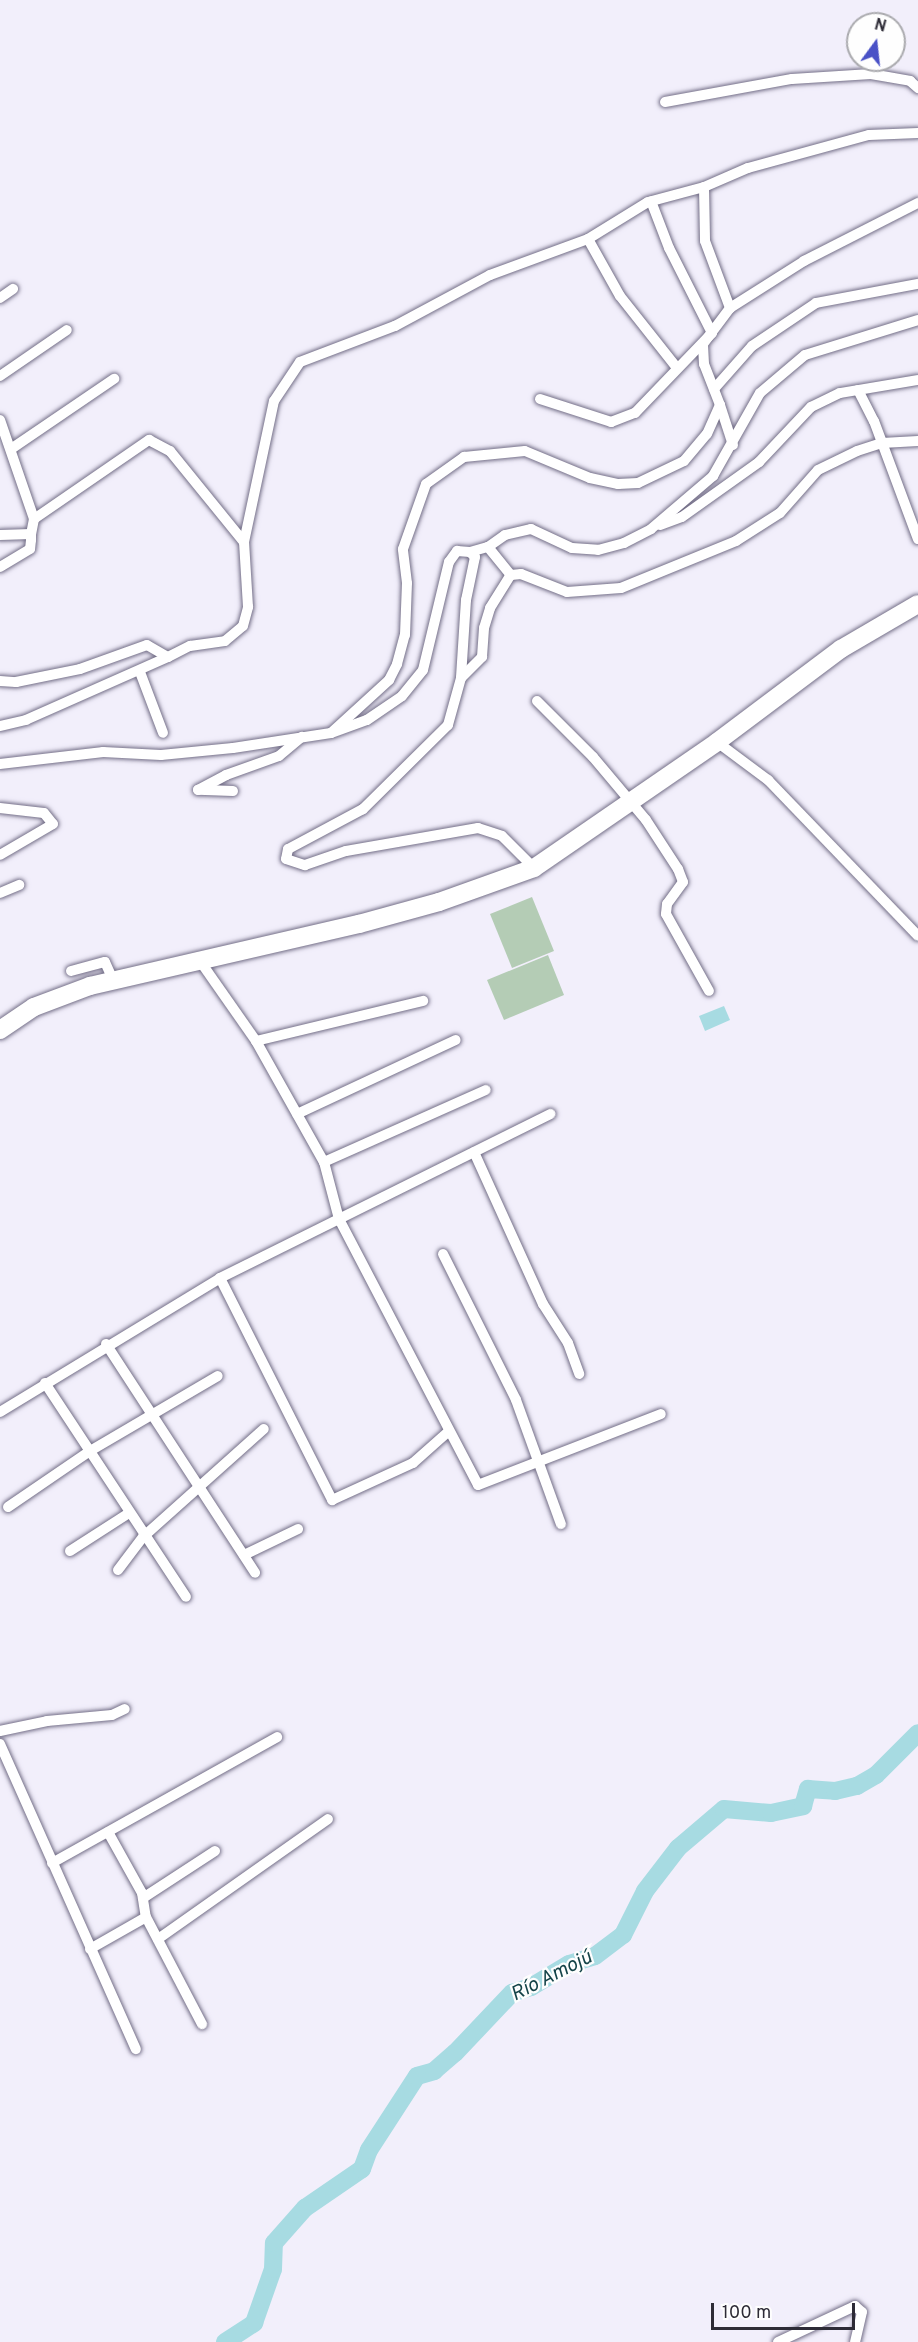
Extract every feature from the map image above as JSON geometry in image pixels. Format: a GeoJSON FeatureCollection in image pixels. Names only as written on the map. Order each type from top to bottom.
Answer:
{"type":"FeatureCollection","features":[{"type":"Feature","properties":{"kind":"highway"},"geometry":{"type":"LineString","coordinates":[[0,1030],[34,1007],[113,980],[405,911],[534,868],[717,742],[841,649],[918,604]]}},
{"type":"Feature","properties":{"kind":"street"},"geometry":{"type":"LineString","coordinates":[[665,102],[792,79],[848,76],[910,81],[918,88]]}},
{"type":"Feature","properties":{"kind":"street"},"geometry":{"type":"LineString","coordinates":[[0,726],[26,720],[140,672],[190,646],[225,641],[243,626],[248,607],[244,542],[274,401],[300,362],[395,326],[490,275],[588,239],[651,201],[704,187],[748,168],[868,135],[918,133]]}},
{"type":"Feature","properties":{"kind":"street"},"geometry":{"type":"LineString","coordinates":[[704,187],[705,241],[730,308]]}},
{"type":"Feature","properties":{"kind":"street"},"geometry":{"type":"LineString","coordinates":[[651,201],[669,248],[711,333]]}},
{"type":"Feature","properties":{"kind":"street"},"geometry":{"type":"LineString","coordinates":[[733,445],[704,364],[703,344],[730,308],[804,261],[918,203]]}},
{"type":"Feature","properties":{"kind":"street"},"geometry":{"type":"LineString","coordinates":[[588,239],[620,296],[677,368]]}},
{"type":"Feature","properties":{"kind":"street"},"geometry":{"type":"LineString","coordinates":[[714,389],[752,346],[816,303],[918,284]]}},
{"type":"Feature","properties":{"kind":"street"},"geometry":{"type":"LineString","coordinates":[[0,298],[13,289]]}},
{"type":"Feature","properties":{"kind":"street"},"geometry":{"type":"LineString","coordinates":[[651,528],[708,480],[733,445],[760,393],[805,355],[918,320]]}},
{"type":"Feature","properties":{"kind":"street"},"geometry":{"type":"LineString","coordinates":[[0,376],[67,330]]}},
{"type":"Feature","properties":{"kind":"street"},"geometry":{"type":"LineString","coordinates":[[540,399],[610,422],[635,413],[711,333]]}},
{"type":"Feature","properties":{"kind":"street"},"geometry":{"type":"LineString","coordinates":[[11,448],[114,380]]}},
{"type":"Feature","properties":{"kind":"street"},"geometry":{"type":"LineString","coordinates":[[0,764],[103,752],[161,755],[330,733],[367,720],[409,688],[423,670],[449,562],[457,551],[470,552],[488,547],[506,535],[531,529],[572,548],[598,550],[624,543],[651,528],[682,517],[759,462],[811,407],[840,393],[918,380]]}},
{"type":"Feature","properties":{"kind":"street"},"geometry":{"type":"LineString","coordinates":[[858,390],[882,443],[918,539]]}},
{"type":"Feature","properties":{"kind":"street"},"geometry":{"type":"LineString","coordinates":[[330,733],[389,680],[397,664],[405,635],[408,583],[403,549],[426,484],[464,458],[525,451],[590,478],[618,484],[638,483],[684,461],[707,434],[720,405]]}},
{"type":"Feature","properties":{"kind":"street"},"geometry":{"type":"LineString","coordinates":[[0,420],[34,519],[30,549],[0,567]]}},
{"type":"Feature","properties":{"kind":"street"},"geometry":{"type":"LineString","coordinates":[[34,519],[150,440],[170,451],[244,542]]}},
{"type":"Feature","properties":{"kind":"street"},"geometry":{"type":"LineString","coordinates":[[461,678],[482,657],[484,628],[490,608],[512,575],[521,574],[567,592],[621,588],[736,541],[780,513],[818,471],[856,451],[882,443],[918,441]]}},
{"type":"Feature","properties":{"kind":"street"},"geometry":{"type":"LineString","coordinates":[[0,535],[31,534]]}},
{"type":"Feature","properties":{"kind":"street"},"geometry":{"type":"LineString","coordinates":[[488,547],[512,575]]}},
{"type":"Feature","properties":{"kind":"street"},"geometry":{"type":"LineString","coordinates":[[470,552],[475,557],[466,600],[461,678],[448,725],[363,809],[288,849],[286,859],[305,864],[346,851],[478,828],[502,836],[534,868]]}},
{"type":"Feature","properties":{"kind":"street"},"geometry":{"type":"LineString","coordinates":[[0,681],[16,682],[80,669],[147,645],[168,657]]}},
{"type":"Feature","properties":{"kind":"street"},"geometry":{"type":"LineString","coordinates":[[140,672],[163,733]]}},
{"type":"Feature","properties":{"kind":"street"},"geometry":{"type":"LineString","coordinates":[[537,701],[593,757],[628,803],[646,820],[681,874],[682,884],[667,904],[666,914],[709,991]]}},
{"type":"Feature","properties":{"kind":"street"},"geometry":{"type":"LineString","coordinates":[[233,791],[198,790],[226,775],[279,756],[302,737]]}},
{"type":"Feature","properties":{"kind":"street"},"geometry":{"type":"LineString","coordinates":[[717,742],[768,780],[918,936]]}},
{"type":"Feature","properties":{"kind":"street"},"geometry":{"type":"LineString","coordinates":[[0,808],[44,813],[53,824],[0,855]]}},
{"type":"Feature","properties":{"kind":"street"},"geometry":{"type":"LineString","coordinates":[[0,892],[19,885]]}},
{"type":"Feature","properties":{"kind":"street"},"geometry":{"type":"LineString","coordinates":[[200,961],[256,1041],[324,1162],[339,1219],[478,1485],[661,1414]]}},
{"type":"Feature","properties":{"kind":"street"},"geometry":{"type":"LineString","coordinates":[[70,971],[105,962],[113,980]]}},
{"type":"Feature","properties":{"kind":"street"},"geometry":{"type":"LineString","coordinates":[[256,1041],[423,1001]]}},
{"type":"Feature","properties":{"kind":"street"},"geometry":{"type":"LineString","coordinates":[[297,1114],[456,1040]]}},
{"type":"Feature","properties":{"kind":"street"},"geometry":{"type":"LineString","coordinates":[[324,1162],[486,1090]]}},
{"type":"Feature","properties":{"kind":"street"},"geometry":{"type":"LineString","coordinates":[[0,1412],[106,1344],[220,1278],[551,1114]]}},
{"type":"Feature","properties":{"kind":"street"},"geometry":{"type":"LineString","coordinates":[[474,1152],[543,1304],[568,1343],[579,1374]]}},
{"type":"Feature","properties":{"kind":"street"},"geometry":{"type":"LineString","coordinates":[[443,1254],[516,1400],[540,1460],[561,1524]]}},
{"type":"Feature","properties":{"kind":"street"},"geometry":{"type":"LineString","coordinates":[[220,1278],[332,1500],[413,1463],[449,1431]]}},
{"type":"Feature","properties":{"kind":"street"},"geometry":{"type":"LineString","coordinates":[[106,1344],[200,1484],[255,1573]]}},
{"type":"Feature","properties":{"kind":"street"},"geometry":{"type":"LineString","coordinates":[[8,1507],[90,1451],[218,1376]]}},
{"type":"Feature","properties":{"kind":"street"},"geometry":{"type":"LineString","coordinates":[[45,1383],[143,1537],[186,1598]]}},
{"type":"Feature","properties":{"kind":"street"},"geometry":{"type":"LineString","coordinates":[[118,1570],[143,1537],[264,1429]]}},
{"type":"Feature","properties":{"kind":"street"},"geometry":{"type":"LineString","coordinates":[[70,1551],[129,1513]]}},
{"type":"Feature","properties":{"kind":"street"},"geometry":{"type":"LineString","coordinates":[[244,1555],[298,1529]]}},
{"type":"Feature","properties":{"kind":"street"},"geometry":{"type":"LineString","coordinates":[[0,1731],[47,1721],[112,1715],[125,1708]]}},
{"type":"Feature","properties":{"kind":"street"},"geometry":{"type":"LineString","coordinates":[[52,1863],[277,1737]]}},
{"type":"Feature","properties":{"kind":"street"},"geometry":{"type":"LineString","coordinates":[[0,1744],[136,2049]]}},
{"type":"Feature","properties":{"kind":"street"},"geometry":{"type":"LineString","coordinates":[[158,1939],[328,1819]]}},
{"type":"Feature","properties":{"kind":"street"},"geometry":{"type":"LineString","coordinates":[[108,1832],[143,1898],[146,1917],[201,2024]]}},
{"type":"Feature","properties":{"kind":"street"},"geometry":{"type":"LineString","coordinates":[[143,1898],[215,1851]]}},
{"type":"Feature","properties":{"kind":"street"},"geometry":{"type":"LineString","coordinates":[[90,1949],[146,1917]]}},
{"type":"Feature","properties":{"kind":"street"},"geometry":{"type":"LineString","coordinates":[[778,2342],[855,2306],[862,2312],[855,2342]]}},
{"type":"Feature","properties":{"kind":"green space"},"geometry":{"type":"Polygon","coordinates":[[[532,897],[554,951],[512,968],[490,914],[532,897]]]}},
{"type":"Feature","properties":{"kind":"green space"},"geometry":{"type":"Polygon","coordinates":[[[548,955],[564,995],[504,1020],[487,980],[548,955]]]}},
{"type":"Feature","properties":{"kind":"water"},"geometry":{"type":"Polygon","coordinates":[[[724,1006],[730,1020],[705,1031],[699,1016],[724,1006]]]}},
{"type":"Feature","properties":{"kind":"waterway","name":"Río Amojú"},"geometry":{"type":"LineString","coordinates":[[225,2342],[254,2323],[273,2269],[274,2243],[305,2208],[362,2169],[369,2150],[417,2076],[434,2071],[455,2053],[512,1993],[531,1987],[569,1964],[595,1956],[623,1935],[645,1891],[678,1848],[724,1809],[771,1813],[803,1806],[808,1789],[835,1791],[857,1786],[876,1775],[918,1733]]}}]}
